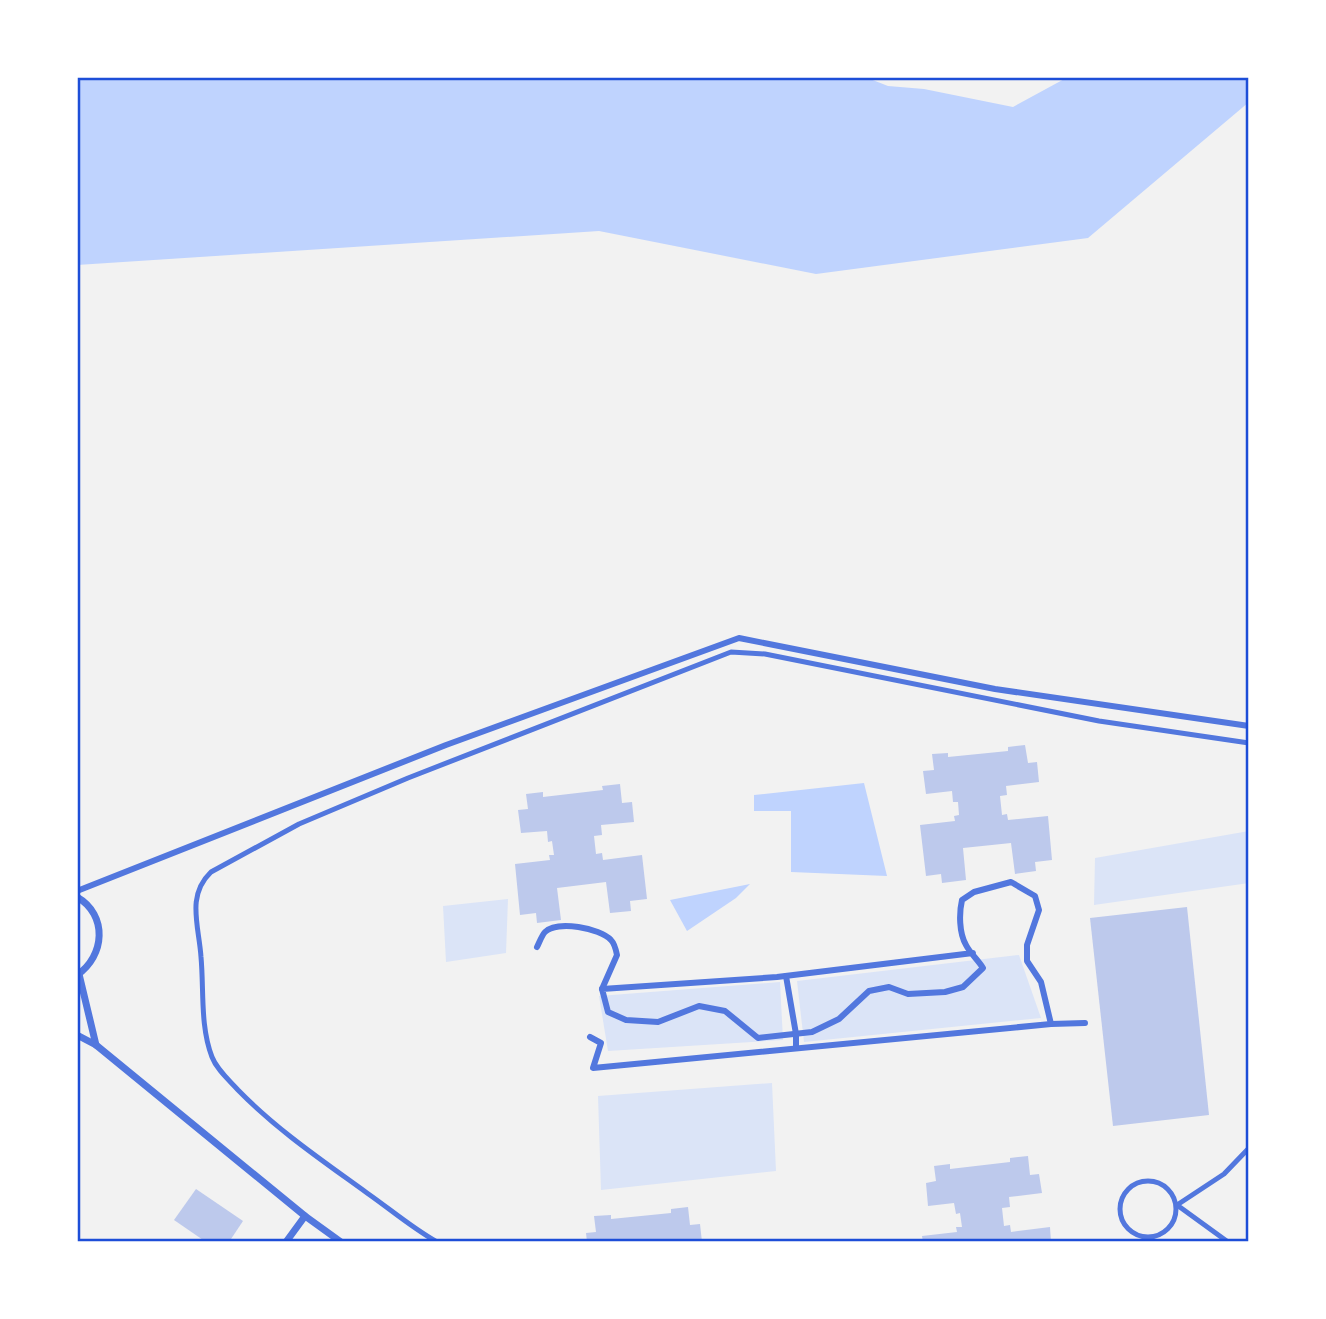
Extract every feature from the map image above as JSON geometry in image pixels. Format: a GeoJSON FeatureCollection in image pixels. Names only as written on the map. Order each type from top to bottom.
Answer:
{"type":"FeatureCollection","features":[{"type":"Feature","properties":{"kind":"street"},"geometry":{"type":"LineString","coordinates":[[77,891],[446,745],[739,638],[995,689],[1249,726]]}},
{"type":"Feature","properties":{"kind":"street"},"geometry":{"type":"LineString","coordinates":[[537,947],[545,932],[555,927],[597,931],[612,941],[617,956],[602,989],[608,1012],[626,1020],[658,1022],[699,1006],[725,1011],[758,1038],[813,1032],[839,1019],[869,990],[889,987],[908,994],[945,992],[963,987],[983,968],[965,944],[959,913],[962,900],[974,892],[1011,882],[1035,895],[1039,910],[1027,945],[1027,961],[1041,982],[1051,1024]]}},
{"type":"Feature","properties":{"kind":"street"},"geometry":{"type":"LineString","coordinates":[[77,897],[93,911],[99,924],[97,952],[90,965],[78,975],[96,1045]]}},
{"type":"Feature","properties":{"kind":"street"},"geometry":{"type":"LineString","coordinates":[[602,989],[786,976],[974,953]]}},
{"type":"Feature","properties":{"kind":"street"},"geometry":{"type":"LineString","coordinates":[[786,976],[796,1048]]}},
{"type":"Feature","properties":{"kind":"street"},"geometry":{"type":"LineString","coordinates":[[590,1037],[601,1043],[593,1068],[1051,1024],[1086,1023]]}},
{"type":"Feature","properties":{"kind":"street"},"geometry":{"type":"LineString","coordinates":[[77,1035],[96,1045],[305,1216],[341,1242]]}},
{"type":"Feature","properties":{"kind":"street"},"geometry":{"type":"LineString","coordinates":[[286,1242],[305,1216]]}},
{"type":"Feature","properties":{"kind":"lane"},"geometry":{"type":"LineString","coordinates":[[437,1242],[317,1157],[262,1114],[223,1074],[213,1059],[204,1010],[197,918],[197,889],[211,872],[299,824],[731,652],[765,654],[1099,721],[1249,743]]}},
{"type":"Feature","properties":{"kind":"lane"},"geometry":{"type":"LineString","coordinates":[[1177,1205],[1224,1174],[1249,1148]]}},
{"type":"Feature","properties":{"kind":"lane"},"geometry":{"type":"LineString","coordinates":[[1150,1180],[1163,1184],[1172,1193],[1177,1205],[1176,1217],[1170,1228],[1151,1240],[1135,1235],[1125,1227],[1120,1215],[1120,1202],[1127,1190],[1138,1182],[1150,1180]]}},
{"type":"Feature","properties":{"kind":"lane"},"geometry":{"type":"LineString","coordinates":[[1177,1205],[1228,1242]]}},
{"type":"Feature","properties":{"kind":"lane"},"geometry":{"type":"LineString","coordinates":[[1129,1242],[1135,1235]]}},
{"type":"Feature","properties":{"kind":"shaded area"},"geometry":{"type":"Polygon","coordinates":[[[1249,831],[1249,883],[1094,905],[1095,858],[1249,831]]]}},
{"type":"Feature","properties":{"kind":"shaded area"},"geometry":{"type":"Polygon","coordinates":[[[508,899],[506,953],[446,962],[443,906],[508,899]]]}},
{"type":"Feature","properties":{"kind":"shaded area"},"geometry":{"type":"Polygon","coordinates":[[[1019,955],[1041,1018],[804,1042],[797,981],[1019,955]]]}},
{"type":"Feature","properties":{"kind":"shaded area"},"geometry":{"type":"Polygon","coordinates":[[[780,982],[783,1040],[608,1051],[599,996],[780,982]]]}},
{"type":"Feature","properties":{"kind":"shaded area"},"geometry":{"type":"Polygon","coordinates":[[[772,1083],[776,1171],[601,1190],[598,1096],[772,1083]]]}},
{"type":"Feature","properties":{"kind":"water"},"geometry":{"type":"Polygon","coordinates":[[[77,77],[865,77],[888,86],[924,89],[1013,107],[1068,77],[1249,77],[1249,102],[1088,238],[816,274],[599,231],[77,265],[77,77]]]}},
{"type":"Feature","properties":{"kind":"water"},"geometry":{"type":"Polygon","coordinates":[[[864,783],[887,876],[791,872],[791,811],[754,811],[754,795],[864,783]]]}},
{"type":"Feature","properties":{"kind":"water"},"geometry":{"type":"Polygon","coordinates":[[[750,884],[736,898],[687,931],[670,900],[750,884]]]}},
{"type":"Feature","properties":{"kind":"building"},"geometry":{"type":"Polygon","coordinates":[[[1025,745],[1028,763],[1037,762],[1039,782],[1006,786],[1007,795],[1000,796],[1002,815],[1007,814],[1008,820],[1048,816],[1052,860],[1035,862],[1036,871],[1015,874],[1011,843],[963,848],[966,880],[942,883],[941,874],[926,876],[920,825],[955,821],[954,816],[959,815],[958,802],[953,802],[952,791],[926,794],[923,771],[934,770],[932,754],[948,753],[948,757],[1008,751],[1008,747],[1025,745]]]}},
{"type":"Feature","properties":{"kind":"building"},"geometry":{"type":"Polygon","coordinates":[[[620,784],[622,803],[632,802],[634,822],[601,825],[602,835],[594,836],[596,854],[602,853],[603,860],[642,855],[647,899],[630,901],[631,911],[610,913],[606,882],[557,888],[561,920],[537,923],[536,913],[520,915],[515,864],[550,860],[549,855],[554,855],[552,841],[548,842],[547,831],[521,833],[518,810],[528,809],[526,794],[543,792],[543,797],[603,790],[602,786],[620,784]]]}},
{"type":"Feature","properties":{"kind":"building"},"geometry":{"type":"Polygon","coordinates":[[[1187,907],[1209,1115],[1113,1126],[1090,918],[1187,907]]]}},
{"type":"Feature","properties":{"kind":"building"},"geometry":{"type":"Polygon","coordinates":[[[1028,1156],[1030,1175],[1039,1174],[1042,1193],[1009,1197],[1010,1207],[1002,1208],[1004,1226],[1010,1225],[1011,1232],[1050,1227],[1051,1242],[923,1242],[922,1236],[957,1232],[956,1227],[962,1227],[960,1213],[956,1214],[954,1203],[928,1206],[926,1183],[936,1181],[934,1166],[950,1164],[950,1169],[1010,1162],[1010,1158],[1028,1156]]]}},
{"type":"Feature","properties":{"kind":"building"},"geometry":{"type":"Polygon","coordinates":[[[196,1189],[243,1221],[229,1242],[206,1242],[174,1220],[196,1189]]]}},
{"type":"Feature","properties":{"kind":"building"},"geometry":{"type":"Polygon","coordinates":[[[688,1207],[690,1225],[700,1224],[702,1242],[587,1242],[586,1233],[596,1232],[594,1216],[611,1215],[611,1219],[671,1213],[671,1209],[688,1207]]]}}]}
